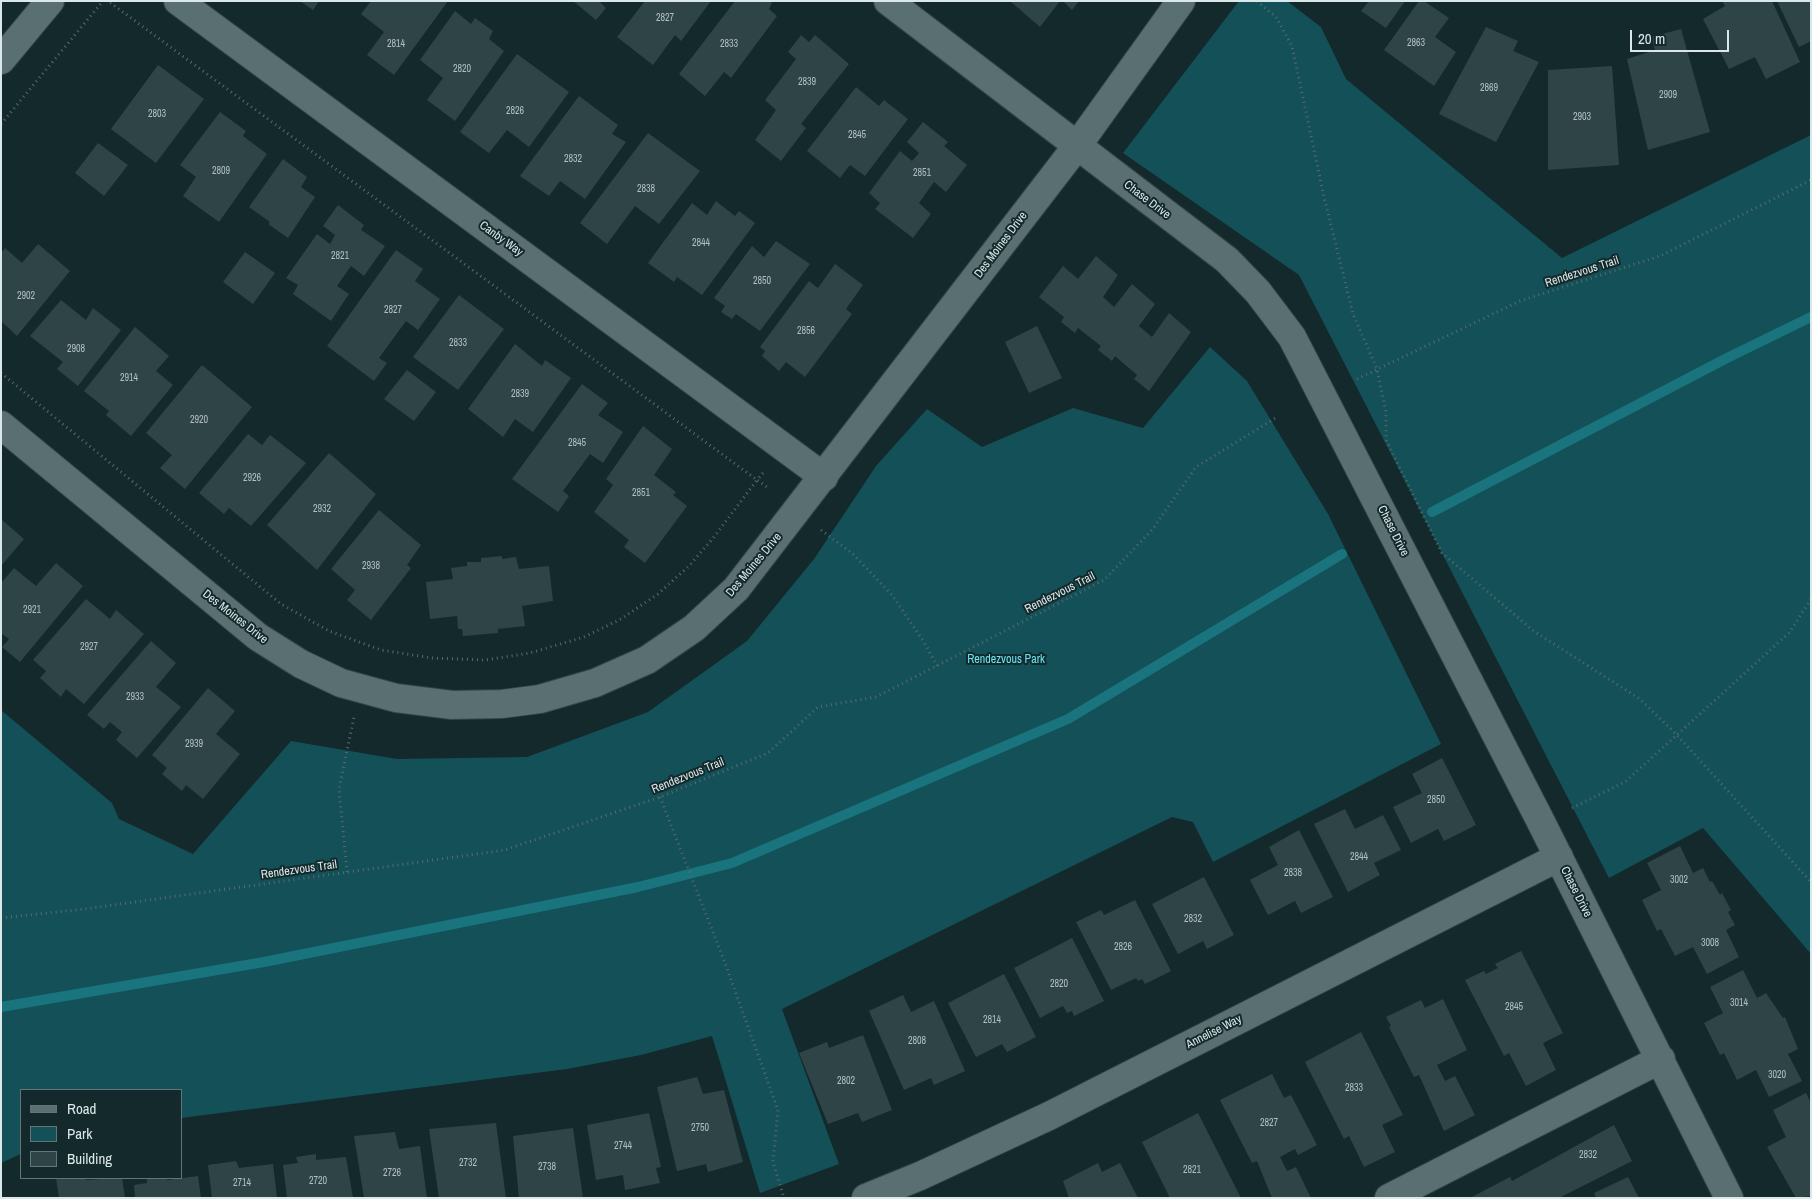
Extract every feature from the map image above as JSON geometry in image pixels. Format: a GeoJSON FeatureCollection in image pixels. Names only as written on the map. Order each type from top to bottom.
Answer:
{"type":"FeatureCollection","features":[{"type":"Feature","properties":{"kind":"street"},"geometry":{"type":"LineString","coordinates":[[1,60],[50,1]]}},
{"type":"Feature","properties":{"kind":"street","name":"Canby Way"},"geometry":{"type":"LineString","coordinates":[[178,1],[824,477]]}},
{"type":"Feature","properties":{"kind":"street","name":"Chase Drive"},"geometry":{"type":"LineString","coordinates":[[888,1],[1226,260],[1258,292],[1292,337],[1305,358],[1414,572],[1661,1059],[1729,1198]]}},
{"type":"Feature","properties":{"kind":"street","name":"Des Moines Drive"},"geometry":{"type":"LineString","coordinates":[[1,425],[258,637],[300,664],[341,682],[396,698],[460,705],[502,704],[540,699],[595,684],[647,660],[694,628],[736,590],[1077,146],[1181,1]]}},
{"type":"Feature","properties":{"kind":"street","name":"Annelise Way"},"geometry":{"type":"LineString","coordinates":[[866,1198],[920,1176],[1049,1116],[1558,858]]}},
{"type":"Feature","properties":{"kind":"street"},"geometry":{"type":"LineString","coordinates":[[1389,1198],[1661,1059]]}},
{"type":"Feature","properties":{"kind":"path"},"geometry":{"type":"LineString","coordinates":[[1,124],[103,1]]}},
{"type":"Feature","properties":{"kind":"path"},"geometry":{"type":"LineString","coordinates":[[108,1],[767,487]]}},
{"type":"Feature","properties":{"kind":"path"},"geometry":{"type":"LineString","coordinates":[[1257,1],[1276,17],[1292,46],[1324,197],[1353,314],[1377,369],[1386,412],[1386,440],[1442,553],[1535,632],[1640,698],[1676,734],[1811,882]]}},
{"type":"Feature","properties":{"kind":"path","name":"Rendezvous Trail"},"geometry":{"type":"LineString","coordinates":[[1358,379],[1520,301],[1660,256],[1811,180]]}},
{"type":"Feature","properties":{"kind":"path"},"geometry":{"type":"LineString","coordinates":[[1,372],[281,604],[329,631],[346,638],[381,650],[432,658],[485,660],[530,653],[584,637],[621,619],[658,594],[690,566],[763,472]]}},
{"type":"Feature","properties":{"kind":"path","name":"Rendezvous Trail"},"geometry":{"type":"LineString","coordinates":[[1,918],[85,910],[506,850],[660,798],[768,753],[818,707],[876,697],[1104,580],[1152,530],[1196,467],[1277,417]]}},
{"type":"Feature","properties":{"kind":"path"},"geometry":{"type":"LineString","coordinates":[[821,530],[852,553],[892,595],[924,642],[937,666]]}},
{"type":"Feature","properties":{"kind":"path"},"geometry":{"type":"LineString","coordinates":[[1572,808],[1625,782],[1789,632],[1811,599]]}},
{"type":"Feature","properties":{"kind":"path"},"geometry":{"type":"LineString","coordinates":[[347,872],[339,789],[360,688]]}},
{"type":"Feature","properties":{"kind":"path"},"geometry":{"type":"LineString","coordinates":[[660,798],[725,963],[778,1110],[773,1162],[784,1198]]}},
{"type":"Feature","properties":{"kind":"green space"},"geometry":{"type":"Polygon","coordinates":[[[1239,1],[1287,1],[1321,27],[1346,79],[1562,258],[1811,135],[1811,954],[1703,828],[1609,878],[1299,275],[1123,153],[1239,1]]]}},
{"type":"Feature","properties":{"kind":"green space","name":"Rendezvous Park"},"geometry":{"type":"Polygon","coordinates":[[[1210,347],[1247,381],[1328,514],[1441,744],[1213,862],[1193,822],[1172,817],[782,1009],[839,1164],[760,1193],[712,1036],[641,1055],[567,1069],[182,1118],[182,1089],[20,1089],[20,1154],[1,1163],[1,710],[112,803],[119,819],[193,854],[291,741],[397,759],[527,757],[648,712],[747,641],[814,559],[876,466],[927,409],[982,447],[1073,408],[1143,428],[1210,347]]]}},
{"type":"Feature","properties":{"kind":"building"},"geometry":{"type":"Polygon","coordinates":[[[300,1],[319,1],[313,10],[300,1]]]}},
{"type":"Feature","properties":{"kind":"building"},"geometry":{"type":"Polygon","coordinates":[[[371,1],[448,1],[394,75],[367,55],[384,32],[361,14],[371,1]]]}},
{"type":"Feature","properties":{"kind":"building"},"geometry":{"type":"Polygon","coordinates":[[[573,1],[599,1],[606,8],[596,20],[573,1]]]}},
{"type":"Feature","properties":{"kind":"building"},"geometry":{"type":"Polygon","coordinates":[[[645,1],[711,1],[681,41],[675,35],[653,65],[617,37],[645,1]]]}},
{"type":"Feature","properties":{"kind":"building"},"geometry":{"type":"Polygon","coordinates":[[[735,1],[770,1],[772,3],[769,9],[777,16],[731,78],[724,72],[705,96],[679,74],[735,1]]]}},
{"type":"Feature","properties":{"kind":"building"},"geometry":{"type":"Polygon","coordinates":[[[1010,1],[1060,1],[1040,27],[1010,1]]]}},
{"type":"Feature","properties":{"kind":"building"},"geometry":{"type":"Polygon","coordinates":[[[1063,1],[1079,1],[1072,10],[1063,1]]]}},
{"type":"Feature","properties":{"kind":"building"},"geometry":{"type":"Polygon","coordinates":[[[1369,1],[1405,1],[1386,28],[1361,11],[1369,1]]]}},
{"type":"Feature","properties":{"kind":"building"},"geometry":{"type":"Polygon","coordinates":[[[1419,1],[1424,1],[1449,18],[1435,37],[1456,52],[1434,86],[1384,50],[1419,1]]]}},
{"type":"Feature","properties":{"kind":"building"},"geometry":{"type":"Polygon","coordinates":[[[1722,1],[1772,1],[1800,62],[1766,79],[1755,57],[1729,69],[1703,19],[1725,6],[1722,1]]]}},
{"type":"Feature","properties":{"kind":"building"},"geometry":{"type":"Polygon","coordinates":[[[1777,1],[1811,1],[1811,41],[1799,47],[1777,1]]]}},
{"type":"Feature","properties":{"kind":"building"},"geometry":{"type":"Polygon","coordinates":[[[455,11],[471,24],[475,18],[493,31],[489,39],[504,51],[455,121],[427,100],[443,78],[420,60],[455,11]]]}},
{"type":"Feature","properties":{"kind":"building"},"geometry":{"type":"Polygon","coordinates":[[[1486,27],[1518,41],[1513,51],[1539,62],[1496,142],[1439,114],[1486,27]]]}},
{"type":"Feature","properties":{"kind":"building"},"geometry":{"type":"Polygon","coordinates":[[[1681,29],[1710,132],[1648,150],[1627,59],[1655,50],[1651,37],[1681,29]]]}},
{"type":"Feature","properties":{"kind":"building"},"geometry":{"type":"Polygon","coordinates":[[[801,35],[809,42],[815,35],[849,64],[801,124],[806,128],[781,161],[755,140],[776,110],[765,100],[796,59],[788,52],[801,35]]]}},
{"type":"Feature","properties":{"kind":"building"},"geometry":{"type":"Polygon","coordinates":[[[517,54],[569,92],[529,147],[507,130],[489,153],[460,132],[517,54]]]}},
{"type":"Feature","properties":{"kind":"building"},"geometry":{"type":"Polygon","coordinates":[[[158,65],[204,99],[156,163],[111,129],[158,65]]]}},
{"type":"Feature","properties":{"kind":"building"},"geometry":{"type":"Polygon","coordinates":[[[1612,66],[1619,165],[1548,170],[1548,70],[1612,66]]]}},
{"type":"Feature","properties":{"kind":"building"},"geometry":{"type":"Polygon","coordinates":[[[856,87],[879,106],[884,100],[908,119],[865,176],[850,165],[840,178],[807,151],[856,87]]]}},
{"type":"Feature","properties":{"kind":"building"},"geometry":{"type":"Polygon","coordinates":[[[579,96],[618,125],[612,134],[626,142],[585,199],[560,181],[549,196],[520,176],[579,96]]]}},
{"type":"Feature","properties":{"kind":"building"},"geometry":{"type":"Polygon","coordinates":[[[220,112],[246,131],[243,136],[267,154],[219,222],[183,196],[196,177],[180,165],[220,112]]]}},
{"type":"Feature","properties":{"kind":"building"},"geometry":{"type":"Polygon","coordinates":[[[923,122],[948,142],[944,146],[967,165],[946,192],[934,182],[919,203],[931,214],[913,238],[875,209],[880,203],[869,193],[900,151],[912,161],[919,153],[907,142],[923,122]]]}},
{"type":"Feature","properties":{"kind":"building"},"geometry":{"type":"Polygon","coordinates":[[[648,133],[700,171],[659,224],[635,206],[607,244],[580,223],[648,133]]]}},
{"type":"Feature","properties":{"kind":"building"},"geometry":{"type":"Polygon","coordinates":[[[98,143],[128,165],[104,196],[75,173],[98,143]]]}},
{"type":"Feature","properties":{"kind":"building"},"geometry":{"type":"Polygon","coordinates":[[[283,159],[307,177],[301,187],[315,197],[288,238],[249,207],[283,159]]]}},
{"type":"Feature","properties":{"kind":"building"},"geometry":{"type":"Polygon","coordinates":[[[716,201],[735,216],[739,211],[755,223],[702,295],[677,277],[674,282],[648,263],[692,203],[707,215],[716,201]]]}},
{"type":"Feature","properties":{"kind":"building"},"geometry":{"type":"Polygon","coordinates":[[[338,205],[364,225],[361,230],[385,246],[364,276],[351,266],[337,286],[349,294],[331,321],[293,294],[298,285],[286,278],[317,234],[330,244],[335,235],[323,226],[338,205]]]}},
{"type":"Feature","properties":{"kind":"building"},"geometry":{"type":"Polygon","coordinates":[[[776,241],[810,264],[760,331],[736,314],[732,319],[721,312],[725,306],[714,298],[752,246],[764,257],[776,241]]]}},
{"type":"Feature","properties":{"kind":"building"},"geometry":{"type":"Polygon","coordinates":[[[38,244],[70,271],[17,336],[1,321],[1,253],[5,248],[22,263],[38,244]]]}},
{"type":"Feature","properties":{"kind":"building"},"geometry":{"type":"Polygon","coordinates":[[[396,250],[423,269],[415,281],[440,299],[418,330],[406,321],[379,358],[387,363],[374,381],[327,346],[396,250]]]}},
{"type":"Feature","properties":{"kind":"building"},"geometry":{"type":"Polygon","coordinates":[[[245,252],[275,273],[253,304],[223,282],[245,252]]]}},
{"type":"Feature","properties":{"kind":"building"},"geometry":{"type":"Polygon","coordinates":[[[1096,256],[1118,275],[1103,297],[1114,307],[1132,284],[1155,304],[1139,326],[1152,337],[1169,313],[1191,332],[1149,391],[1134,379],[1137,375],[1115,356],[1112,361],[1098,350],[1101,346],[1078,328],[1075,333],[1061,322],[1064,317],[1039,297],[1063,266],[1078,279],[1096,256]]]}},
{"type":"Feature","properties":{"kind":"building"},"geometry":{"type":"Polygon","coordinates":[[[835,264],[863,285],[846,309],[852,314],[805,377],[786,362],[779,371],[762,356],[765,351],[760,347],[809,281],[818,288],[835,264]]]}},
{"type":"Feature","properties":{"kind":"building"},"geometry":{"type":"Polygon","coordinates":[[[459,295],[504,329],[458,390],[413,357],[459,295]]]}},
{"type":"Feature","properties":{"kind":"building"},"geometry":{"type":"Polygon","coordinates":[[[61,300],[86,320],[93,308],[121,330],[78,386],[57,369],[63,362],[30,336],[61,300]]]}},
{"type":"Feature","properties":{"kind":"building"},"geometry":{"type":"Polygon","coordinates":[[[1037,326],[1062,378],[1029,393],[1005,342],[1037,326]]]}},
{"type":"Feature","properties":{"kind":"building"},"geometry":{"type":"Polygon","coordinates":[[[135,327],[169,356],[156,371],[173,385],[131,436],[106,415],[109,411],[84,391],[135,327]]]}},
{"type":"Feature","properties":{"kind":"building"},"geometry":{"type":"Polygon","coordinates":[[[515,344],[542,366],[545,360],[571,378],[533,432],[515,419],[503,437],[468,409],[515,344]]]}},
{"type":"Feature","properties":{"kind":"building"},"geometry":{"type":"Polygon","coordinates":[[[202,365],[252,407],[185,489],[160,468],[172,455],[146,433],[202,365]]]}},
{"type":"Feature","properties":{"kind":"building"},"geometry":{"type":"Polygon","coordinates":[[[407,370],[436,392],[414,421],[384,399],[407,370]]]}},
{"type":"Feature","properties":{"kind":"building"},"geometry":{"type":"Polygon","coordinates":[[[582,384],[608,403],[598,415],[623,432],[603,463],[590,454],[563,491],[569,496],[558,512],[512,479],[582,384]]]}},
{"type":"Feature","properties":{"kind":"building"},"geometry":{"type":"Polygon","coordinates":[[[643,426],[672,449],[654,475],[676,492],[673,495],[687,506],[645,563],[624,547],[629,540],[594,512],[613,485],[606,479],[643,426]]]}},
{"type":"Feature","properties":{"kind":"building"},"geometry":{"type":"Polygon","coordinates":[[[248,434],[262,445],[270,435],[306,463],[251,526],[229,508],[224,514],[199,493],[248,434]]]}},
{"type":"Feature","properties":{"kind":"building"},"geometry":{"type":"Polygon","coordinates":[[[329,453],[376,494],[317,570],[267,525],[329,453]]]}},
{"type":"Feature","properties":{"kind":"building"},"geometry":{"type":"Polygon","coordinates":[[[379,510],[421,545],[407,565],[411,568],[371,620],[347,600],[355,590],[331,569],[379,510]]]}},
{"type":"Feature","properties":{"kind":"building"},"geometry":{"type":"Polygon","coordinates":[[[1,519],[24,539],[1,566],[1,519]]]}},
{"type":"Feature","properties":{"kind":"building"},"geometry":{"type":"Polygon","coordinates":[[[502,556],[502,559],[516,557],[519,569],[549,566],[553,601],[522,606],[525,626],[498,629],[498,633],[463,636],[462,629],[458,629],[457,616],[430,619],[426,582],[453,579],[451,568],[467,566],[467,562],[481,562],[481,558],[502,556]]]}},
{"type":"Feature","properties":{"kind":"building"},"geometry":{"type":"Polygon","coordinates":[[[56,563],[83,586],[20,662],[2,647],[9,639],[1,633],[1,583],[14,568],[36,586],[56,563]]]}},
{"type":"Feature","properties":{"kind":"building"},"geometry":{"type":"Polygon","coordinates":[[[86,599],[110,619],[116,610],[144,634],[84,704],[66,689],[61,697],[40,678],[46,671],[33,660],[86,599]]]}},
{"type":"Feature","properties":{"kind":"building"},"geometry":{"type":"Polygon","coordinates":[[[151,641],[176,663],[156,687],[181,707],[137,758],[116,740],[122,732],[110,722],[104,729],[87,715],[151,641]]]}},
{"type":"Feature","properties":{"kind":"building"},"geometry":{"type":"Polygon","coordinates":[[[208,688],[235,711],[216,734],[240,754],[203,799],[186,785],[182,791],[162,774],[167,768],[152,755],[208,688]]]}},
{"type":"Feature","properties":{"kind":"building"},"geometry":{"type":"Polygon","coordinates":[[[1442,758],[1476,825],[1444,841],[1438,829],[1411,843],[1393,807],[1422,793],[1412,774],[1442,758]]]}},
{"type":"Feature","properties":{"kind":"building"},"geometry":{"type":"Polygon","coordinates":[[[1345,809],[1355,829],[1383,815],[1401,850],[1374,863],[1380,875],[1348,892],[1314,824],[1345,809]]]}},
{"type":"Feature","properties":{"kind":"building"},"geometry":{"type":"Polygon","coordinates":[[[1299,830],[1333,897],[1301,913],[1295,901],[1268,915],[1250,880],[1278,865],[1269,847],[1299,830]]]}},
{"type":"Feature","properties":{"kind":"building"},"geometry":{"type":"Polygon","coordinates":[[[1680,846],[1693,873],[1703,868],[1710,882],[1712,881],[1720,895],[1722,893],[1731,910],[1728,912],[1735,925],[1726,930],[1739,957],[1707,974],[1693,947],[1675,956],[1661,929],[1657,931],[1642,900],[1661,890],[1647,863],[1680,846]]]}},
{"type":"Feature","properties":{"kind":"building"},"geometry":{"type":"Polygon","coordinates":[[[1204,877],[1234,935],[1207,949],[1203,941],[1178,954],[1152,904],[1204,877]]]}},
{"type":"Feature","properties":{"kind":"building"},"geometry":{"type":"Polygon","coordinates":[[[1135,900],[1171,971],[1145,984],[1142,979],[1138,981],[1136,978],[1111,990],[1076,922],[1101,910],[1104,915],[1135,900]]]}},
{"type":"Feature","properties":{"kind":"building"},"geometry":{"type":"Polygon","coordinates":[[[1072,938],[1104,1001],[1074,1016],[1072,1011],[1067,1013],[1063,1006],[1040,1018],[1014,968],[1072,938]]]}},
{"type":"Feature","properties":{"kind":"building"},"geometry":{"type":"Polygon","coordinates":[[[1521,951],[1563,1033],[1543,1043],[1556,1070],[1526,1086],[1509,1053],[1504,1056],[1465,980],[1484,971],[1486,974],[1498,968],[1495,964],[1521,951]]]}},
{"type":"Feature","properties":{"kind":"building"},"geometry":{"type":"Polygon","coordinates":[[[1743,970],[1757,998],[1766,993],[1783,1018],[1785,1017],[1798,1049],[1788,1054],[1802,1081],[1769,1097],[1756,1070],[1737,1080],[1724,1053],[1720,1055],[1704,1023],[1723,1013],[1710,987],[1743,970]]]}},
{"type":"Feature","properties":{"kind":"building"},"geometry":{"type":"Polygon","coordinates":[[[1004,974],[1036,1037],[1007,1052],[1002,1044],[976,1057],[948,1003],[1004,974]]]}},
{"type":"Feature","properties":{"kind":"building"},"geometry":{"type":"Polygon","coordinates":[[[903,995],[911,1012],[934,1001],[965,1071],[934,1085],[931,1078],[904,1090],[869,1011],[903,995]]]}},
{"type":"Feature","properties":{"kind":"building"},"geometry":{"type":"Polygon","coordinates":[[[1443,999],[1467,1050],[1437,1065],[1445,1081],[1455,1076],[1475,1115],[1444,1131],[1419,1075],[1414,1077],[1389,1027],[1391,1026],[1386,1017],[1421,1000],[1425,1008],[1443,999]]]}},
{"type":"Feature","properties":{"kind":"building"},"geometry":{"type":"Polygon","coordinates":[[[1361,1032],[1403,1115],[1382,1125],[1395,1152],[1364,1167],[1349,1136],[1344,1139],[1305,1062],[1361,1032]]]}},
{"type":"Feature","properties":{"kind":"building"},"geometry":{"type":"Polygon","coordinates":[[[863,1035],[892,1110],[862,1122],[858,1113],[828,1124],[799,1053],[827,1042],[829,1048],[863,1035]]]}},
{"type":"Feature","properties":{"kind":"building"},"geometry":{"type":"Polygon","coordinates":[[[1272,1074],[1284,1098],[1291,1095],[1317,1145],[1298,1155],[1295,1149],[1280,1157],[1287,1171],[1296,1167],[1311,1198],[1272,1198],[1257,1161],[1252,1163],[1220,1100],[1272,1074]]]}},
{"type":"Feature","properties":{"kind":"building"},"geometry":{"type":"Polygon","coordinates":[[[697,1077],[703,1094],[724,1090],[743,1162],[708,1172],[706,1164],[677,1171],[657,1087],[697,1077]]]}},
{"type":"Feature","properties":{"kind":"building"},"geometry":{"type":"Polygon","coordinates":[[[1806,1093],[1811,1103],[1811,1196],[1796,1198],[1767,1147],[1786,1137],[1773,1110],[1806,1093]]]}},
{"type":"Feature","properties":{"kind":"building"},"geometry":{"type":"Polygon","coordinates":[[[649,1113],[661,1167],[656,1168],[660,1183],[625,1190],[623,1175],[596,1180],[587,1125],[649,1113]]]}},
{"type":"Feature","properties":{"kind":"building"},"geometry":{"type":"Polygon","coordinates":[[[1198,1113],[1241,1198],[1170,1198],[1142,1142],[1198,1113]]]}},
{"type":"Feature","properties":{"kind":"building"},"geometry":{"type":"Polygon","coordinates":[[[496,1123],[506,1198],[439,1198],[429,1129],[496,1123]]]}},
{"type":"Feature","properties":{"kind":"building"},"geometry":{"type":"Polygon","coordinates":[[[1614,1125],[1632,1161],[1559,1198],[1470,1198],[1510,1177],[1512,1181],[1614,1125]]]}},
{"type":"Feature","properties":{"kind":"building"},"geometry":{"type":"Polygon","coordinates":[[[573,1128],[583,1198],[519,1198],[513,1136],[573,1128]]]}},
{"type":"Feature","properties":{"kind":"building"},"geometry":{"type":"Polygon","coordinates":[[[395,1132],[399,1149],[420,1146],[427,1198],[364,1198],[354,1136],[395,1132]]]}},
{"type":"Feature","properties":{"kind":"building"},"geometry":{"type":"Polygon","coordinates":[[[316,1154],[316,1160],[346,1157],[353,1198],[287,1198],[283,1165],[298,1163],[296,1157],[316,1154]]]}},
{"type":"Feature","properties":{"kind":"building"},"geometry":{"type":"Polygon","coordinates":[[[236,1161],[239,1168],[273,1164],[277,1198],[212,1198],[208,1165],[236,1161]]]}},
{"type":"Feature","properties":{"kind":"building"},"geometry":{"type":"Polygon","coordinates":[[[1098,1163],[1102,1172],[1120,1163],[1138,1198],[1069,1198],[1063,1181],[1098,1163]]]}},
{"type":"Feature","properties":{"kind":"building"},"geometry":{"type":"Polygon","coordinates":[[[198,1176],[201,1198],[135,1198],[134,1185],[147,1183],[147,1179],[167,1180],[198,1176]]]}},
{"type":"Feature","properties":{"kind":"building"},"geometry":{"type":"Polygon","coordinates":[[[1628,1177],[1639,1198],[1596,1198],[1594,1193],[1628,1177]]]}},
{"type":"Feature","properties":{"kind":"building"},"geometry":{"type":"Polygon","coordinates":[[[56,1179],[122,1179],[125,1198],[59,1198],[56,1179]]]}},
{"type":"Feature","properties":{"kind":"waterway"},"geometry":{"type":"LineString","coordinates":[[1432,512],[1727,358],[1811,317]]}},
{"type":"Feature","properties":{"kind":"waterway"},"geometry":{"type":"LineString","coordinates":[[1,1007],[264,962],[638,887],[732,863],[1068,719],[1342,554]]}}]}
